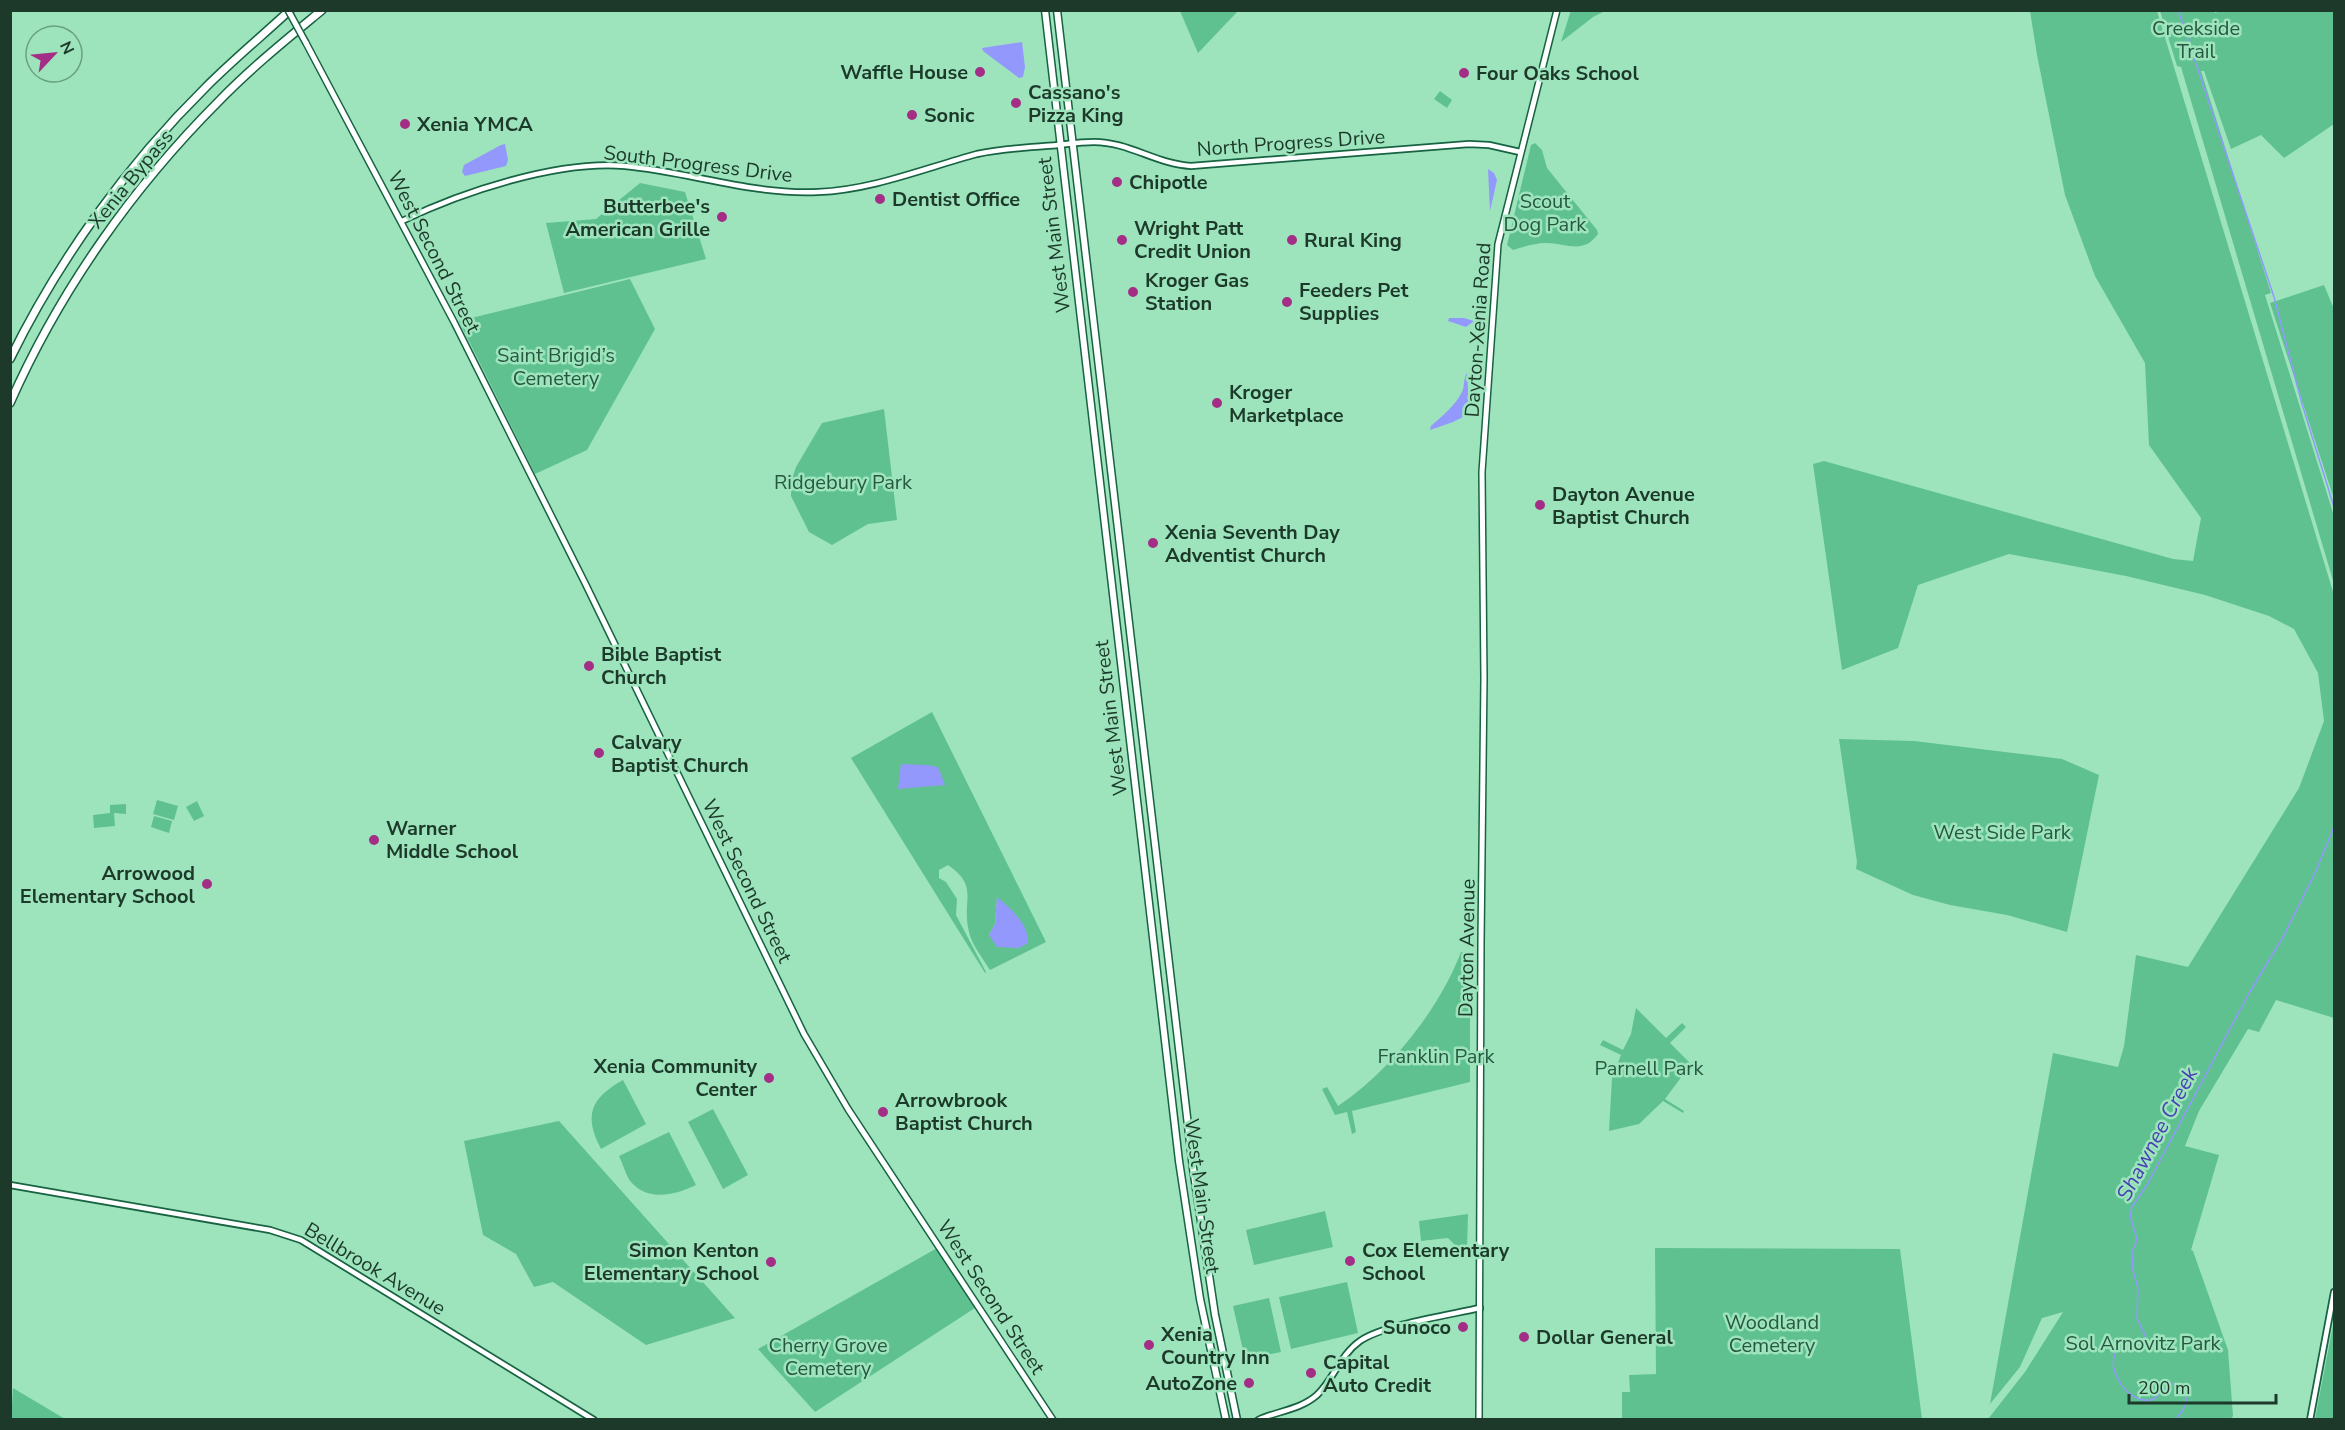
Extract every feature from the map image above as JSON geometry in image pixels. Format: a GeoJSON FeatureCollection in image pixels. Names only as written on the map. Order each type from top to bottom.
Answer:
{"type":"FeatureCollection","features":[{"type":"Feature","properties":{"kind":"highway","name":"Xenia Bypass"},"geometry":{"type":"LineString","coordinates":[[10,359],[76,246],[127,176],[205,88],[289,10]]}},
{"type":"Feature","properties":{"kind":"highway","name":"Xenia Bypass"},"geometry":{"type":"LineString","coordinates":[[10,403],[61,304],[99,245],[141,188],[220,100],[275,49],[322,10]]}},
{"type":"Feature","properties":{"kind":"main road","name":"West Second Street"},"geometry":{"type":"LineString","coordinates":[[289,10],[402,221],[585,583],[804,1034],[848,1109],[1053,1419]]}},
{"type":"Feature","properties":{"kind":"main road","name":"West Main Street"},"geometry":{"type":"LineString","coordinates":[[1045,10],[1067,144],[1192,1168],[1208,1275],[1237,1419]]}},
{"type":"Feature","properties":{"kind":"main road","name":"West Main Street"},"geometry":{"type":"LineString","coordinates":[[1057,10],[1067,144],[1179,1161],[1200,1299],[1226,1419]]}},
{"type":"Feature","properties":{"kind":"main road","name":"Dayton-Xenia Road"},"geometry":{"type":"LineString","coordinates":[[1483,550],[1482,472],[1497,255],[1520,152],[1557,10]]}},
{"type":"Feature","properties":{"kind":"main road","name":"Dayton Avenue"},"geometry":{"type":"LineString","coordinates":[[1479,1419],[1483,550]]}},
{"type":"Feature","properties":{"kind":"street","name":"North Progress Drive"},"geometry":{"type":"LineString","coordinates":[[1067,144],[1095,142],[1116,144],[1166,162],[1191,166],[1469,144],[1520,152]]}},
{"type":"Feature","properties":{"kind":"street","name":"South Progress Drive"},"geometry":{"type":"LineString","coordinates":[[402,221],[454,197],[537,175],[587,166],[631,167],[776,192],[818,192],[861,186],[983,153],[1067,144]]}},
{"type":"Feature","properties":{"kind":"street","name":"Bellbrook Avenue"},"geometry":{"type":"LineString","coordinates":[[10,1185],[270,1230],[301,1240],[594,1419]]}},
{"type":"Feature","properties":{"kind":"street"},"geometry":{"type":"LineString","coordinates":[[2310,1419],[2334,1292]]}},
{"type":"Feature","properties":{"kind":"street"},"geometry":{"type":"LineString","coordinates":[[1258,1419],[1300,1406],[1316,1396],[1348,1351],[1366,1337],[1480,1308]]}},
{"type":"Feature","properties":{"kind":"green space"},"geometry":{"type":"Polygon","coordinates":[[[1571,10],[1605,11],[1593,17],[1561,42],[1571,10]]]}},
{"type":"Feature","properties":{"kind":"green space","name":"Creekside Trail"},"geometry":{"type":"Polygon","coordinates":[[[2223,10],[2334,11],[2334,124],[2284,158],[2261,135],[2231,149],[2204,71],[2201,71],[2271,293],[2265,295],[2334,516],[2334,584],[2181,67],[2177,66],[2160,11],[2214,11],[2215,13],[2223,10]]]}},
{"type":"Feature","properties":{"kind":"green space"},"geometry":{"type":"Polygon","coordinates":[[[1180,11],[1238,11],[1198,53],[1180,11]]]}},
{"type":"Feature","properties":{"kind":"green space","name":"Sol Arnovitz Park"},"geometry":{"type":"Polygon","coordinates":[[[2030,11],[2157,11],[2334,595],[2334,1018],[2276,1000],[2259,1032],[2248,1029],[2199,1111],[2185,1146],[2219,1155],[2191,1250],[2228,1350],[2233,1416],[2231,1419],[1988,1419],[2025,1372],[2063,1312],[2042,1318],[2020,1367],[1990,1404],[2053,1053],[2118,1067],[2124,1046],[2136,955],[2188,967],[2299,788],[2324,721],[2318,673],[2294,629],[2269,616],[2205,595],[2126,576],[2009,554],[1918,585],[1898,648],[1842,670],[1813,464],[1824,461],[2173,559],[2193,561],[2201,518],[2149,445],[2145,363],[2095,276],[2065,195],[2030,11]]]}},
{"type":"Feature","properties":{"kind":"green space"},"geometry":{"type":"Polygon","coordinates":[[[1440,91],[1452,100],[1447,108],[1434,99],[1440,91]]]}},
{"type":"Feature","properties":{"kind":"green space","name":"Scout Dog Park"},"geometry":{"type":"Polygon","coordinates":[[[1535,143],[1542,150],[1547,168],[1597,230],[1598,234],[1586,244],[1574,246],[1542,243],[1513,250],[1507,245],[1531,145],[1535,143]]]}},
{"type":"Feature","properties":{"kind":"green space"},"geometry":{"type":"Polygon","coordinates":[[[640,183],[685,192],[706,259],[564,293],[546,223],[596,219],[640,183]]]}},
{"type":"Feature","properties":{"kind":"green space","name":"Saint Brigid’s Cemetery"},"geometry":{"type":"Polygon","coordinates":[[[630,279],[655,329],[587,450],[535,474],[459,321],[630,279]]]}},
{"type":"Feature","properties":{"kind":"green space"},"geometry":{"type":"Polygon","coordinates":[[[2324,285],[2334,309],[2334,499],[2270,303],[2324,285]]]}},
{"type":"Feature","properties":{"kind":"green space","name":"Ridgebury Park"},"geometry":{"type":"Polygon","coordinates":[[[884,409],[897,520],[868,524],[832,545],[809,532],[791,496],[791,482],[796,467],[822,423],[884,409]]]}},
{"type":"Feature","properties":{"kind":"green space"},"geometry":{"type":"Polygon","coordinates":[[[932,712],[1046,942],[990,970],[970,937],[967,921],[967,887],[958,873],[948,865],[939,870],[939,878],[946,882],[957,899],[956,915],[985,973],[851,758],[932,712]],[[997,898],[995,924],[989,935],[1011,947],[1019,948],[997,898]]]}},
{"type":"Feature","properties":{"kind":"green space","name":"West Side Park"},"geometry":{"type":"Polygon","coordinates":[[[1839,739],[1914,741],[2062,759],[2099,775],[2067,932],[2007,915],[1950,905],[1913,895],[1856,869],[1857,862],[1839,739]]]}},
{"type":"Feature","properties":{"kind":"green space"},"geometry":{"type":"Polygon","coordinates":[[[157,800],[178,806],[174,820],[153,814],[157,800]]]}},
{"type":"Feature","properties":{"kind":"green space"},"geometry":{"type":"Polygon","coordinates":[[[197,801],[204,816],[194,821],[186,807],[197,801]]]}},
{"type":"Feature","properties":{"kind":"green space"},"geometry":{"type":"Polygon","coordinates":[[[126,804],[126,814],[114,813],[115,826],[94,828],[93,815],[110,813],[110,805],[126,804]]]}},
{"type":"Feature","properties":{"kind":"green space"},"geometry":{"type":"Polygon","coordinates":[[[154,816],[172,821],[169,833],[151,827],[154,816]]]}},
{"type":"Feature","properties":{"kind":"green space","name":"Franklin Park"},"geometry":{"type":"Polygon","coordinates":[[[1461,952],[1470,954],[1470,1082],[1352,1111],[1356,1132],[1352,1134],[1347,1112],[1335,1115],[1322,1089],[1327,1087],[1338,1106],[1376,1076],[1394,1058],[1426,1017],[1440,996],[1461,952]]]}},
{"type":"Feature","properties":{"kind":"green space","name":"Parnell Park"},"geometry":{"type":"Polygon","coordinates":[[[1636,1008],[1666,1038],[1682,1023],[1686,1027],[1670,1043],[1691,1064],[1665,1099],[1684,1111],[1683,1113],[1663,1101],[1639,1124],[1609,1131],[1612,1078],[1621,1055],[1600,1045],[1603,1040],[1623,1050],[1631,1034],[1636,1008]]]}},
{"type":"Feature","properties":{"kind":"green space"},"geometry":{"type":"Polygon","coordinates":[[[623,1080],[646,1124],[601,1149],[592,1126],[593,1108],[604,1094],[623,1080]]]}},
{"type":"Feature","properties":{"kind":"green space"},"geometry":{"type":"Polygon","coordinates":[[[713,1109],[748,1175],[723,1189],[688,1122],[713,1109]]]}},
{"type":"Feature","properties":{"kind":"green space"},"geometry":{"type":"Polygon","coordinates":[[[559,1121],[735,1318],[646,1345],[553,1282],[534,1287],[516,1254],[483,1235],[464,1141],[559,1121]]]}},
{"type":"Feature","properties":{"kind":"green space"},"geometry":{"type":"Polygon","coordinates":[[[669,1132],[696,1185],[671,1194],[646,1192],[631,1182],[619,1156],[669,1132]]]}},
{"type":"Feature","properties":{"kind":"green space"},"geometry":{"type":"Polygon","coordinates":[[[1325,1211],[1333,1247],[1254,1265],[1246,1230],[1325,1211]]]}},
{"type":"Feature","properties":{"kind":"green space"},"geometry":{"type":"Polygon","coordinates":[[[1468,1214],[1467,1250],[1463,1253],[1448,1238],[1421,1241],[1419,1221],[1468,1214]]]}},
{"type":"Feature","properties":{"kind":"green space","name":"Cherry Grove Cemetery"},"geometry":{"type":"Polygon","coordinates":[[[939,1247],[978,1306],[815,1412],[758,1349],[939,1247]]]}},
{"type":"Feature","properties":{"kind":"green space","name":"Woodland Cemetery"},"geometry":{"type":"Polygon","coordinates":[[[1655,1248],[1900,1249],[1922,1419],[1622,1419],[1622,1392],[1630,1392],[1629,1375],[1656,1374],[1655,1248]]]}},
{"type":"Feature","properties":{"kind":"green space"},"geometry":{"type":"Polygon","coordinates":[[[1347,1282],[1358,1333],[1291,1349],[1279,1297],[1347,1282]]]}},
{"type":"Feature","properties":{"kind":"green space"},"geometry":{"type":"Polygon","coordinates":[[[1269,1298],[1281,1352],[1245,1359],[1233,1306],[1269,1298]]]}},
{"type":"Feature","properties":{"kind":"green space"},"geometry":{"type":"Polygon","coordinates":[[[2334,1320],[2334,1419],[2315,1419],[2334,1320]]]}},
{"type":"Feature","properties":{"kind":"green space"},"geometry":{"type":"Polygon","coordinates":[[[13,1388],[65,1419],[11,1419],[13,1388]]]}},
{"type":"Feature","properties":{"kind":"water"},"geometry":{"type":"Polygon","coordinates":[[[1022,42],[1025,67],[1023,77],[1019,78],[982,48],[1022,42]]]}},
{"type":"Feature","properties":{"kind":"water"},"geometry":{"type":"Polygon","coordinates":[[[505,144],[508,160],[506,166],[465,176],[462,172],[464,165],[505,144]]]}},
{"type":"Feature","properties":{"kind":"water"},"geometry":{"type":"Polygon","coordinates":[[[1488,169],[1494,173],[1497,180],[1490,211],[1488,169]]]}},
{"type":"Feature","properties":{"kind":"water"},"geometry":{"type":"Polygon","coordinates":[[[1449,318],[1474,321],[1466,327],[1448,321],[1449,318]]]}},
{"type":"Feature","properties":{"kind":"water"},"geometry":{"type":"Polygon","coordinates":[[[1467,373],[1469,407],[1467,415],[1430,430],[1431,426],[1459,397],[1467,373]]]}},
{"type":"Feature","properties":{"kind":"water"},"geometry":{"type":"Polygon","coordinates":[[[901,764],[938,767],[945,785],[898,789],[901,764]]]}},
{"type":"Feature","properties":{"kind":"water"},"geometry":{"type":"Polygon","coordinates":[[[997,897],[1018,917],[1025,929],[1028,943],[1019,948],[997,947],[989,935],[995,924],[997,897]]]}},
{"type":"Feature","properties":{"kind":"waterway"},"geometry":{"type":"LineString","coordinates":[[2178,10],[2274,297],[2302,404],[2334,507]]}},
{"type":"Feature","properties":{"kind":"waterway","name":"Shawnee Creek"},"geometry":{"type":"LineString","coordinates":[[2175,1420],[2187,1400],[2181,1387],[2171,1383],[2154,1399],[2143,1400],[2124,1389],[2114,1369],[2117,1351],[2124,1347],[2130,1350],[2138,1348],[2145,1340],[2137,1318],[2138,1288],[2133,1271],[2132,1253],[2137,1239],[2130,1216],[2132,1207],[2147,1185],[2248,995],[2283,937],[2315,873],[2334,827]]}},
{"type":"Feature","properties":{"kind":"place","name":"Waffle House"},"geometry":{"type":"Point","coordinates":[980,72]}},
{"type":"Feature","properties":{"kind":"place","name":"Four Oaks School"},"geometry":{"type":"Point","coordinates":[1464,73]}},
{"type":"Feature","properties":{"kind":"place","name":"Cassano's Pizza King"},"geometry":{"type":"Point","coordinates":[1016,103]}},
{"type":"Feature","properties":{"kind":"place","name":"Sonic"},"geometry":{"type":"Point","coordinates":[912,115]}},
{"type":"Feature","properties":{"kind":"place","name":"Xenia YMCA"},"geometry":{"type":"Point","coordinates":[405,124]}},
{"type":"Feature","properties":{"kind":"place","name":"Chipotle"},"geometry":{"type":"Point","coordinates":[1117,182]}},
{"type":"Feature","properties":{"kind":"place","name":"Dentist Office"},"geometry":{"type":"Point","coordinates":[880,199]}},
{"type":"Feature","properties":{"kind":"place","name":"Butterbee's American Grille"},"geometry":{"type":"Point","coordinates":[722,217]}},
{"type":"Feature","properties":{"kind":"place","name":"Wright Patt Credit Union"},"geometry":{"type":"Point","coordinates":[1122,240]}},
{"type":"Feature","properties":{"kind":"place","name":"Rural King"},"geometry":{"type":"Point","coordinates":[1292,240]}},
{"type":"Feature","properties":{"kind":"place","name":"Kroger Gas Station"},"geometry":{"type":"Point","coordinates":[1133,292]}},
{"type":"Feature","properties":{"kind":"place","name":"Feeders Pet Supplies"},"geometry":{"type":"Point","coordinates":[1287,302]}},
{"type":"Feature","properties":{"kind":"place","name":"Kroger Marketplace"},"geometry":{"type":"Point","coordinates":[1217,403]}},
{"type":"Feature","properties":{"kind":"place","name":"Dayton Avenue Baptist Church"},"geometry":{"type":"Point","coordinates":[1540,505]}},
{"type":"Feature","properties":{"kind":"place","name":"Xenia Seventh Day Adventist Church"},"geometry":{"type":"Point","coordinates":[1153,543]}},
{"type":"Feature","properties":{"kind":"place","name":"Bible Baptist Church"},"geometry":{"type":"Point","coordinates":[589,666]}},
{"type":"Feature","properties":{"kind":"place","name":"Calvary Baptist Church"},"geometry":{"type":"Point","coordinates":[599,753]}},
{"type":"Feature","properties":{"kind":"place","name":"Warner Middle School"},"geometry":{"type":"Point","coordinates":[374,840]}},
{"type":"Feature","properties":{"kind":"place","name":"Arrowood Elementary School"},"geometry":{"type":"Point","coordinates":[207,884]}},
{"type":"Feature","properties":{"kind":"place","name":"Xenia Community Center"},"geometry":{"type":"Point","coordinates":[769,1078]}},
{"type":"Feature","properties":{"kind":"place","name":"Arrowbrook Baptist Church"},"geometry":{"type":"Point","coordinates":[883,1112]}},
{"type":"Feature","properties":{"kind":"place","name":"Cox Elementary School"},"geometry":{"type":"Point","coordinates":[1350,1261]}},
{"type":"Feature","properties":{"kind":"place","name":"Simon Kenton Elementary School"},"geometry":{"type":"Point","coordinates":[771,1262]}},
{"type":"Feature","properties":{"kind":"place","name":"Sunoco"},"geometry":{"type":"Point","coordinates":[1463,1327]}},
{"type":"Feature","properties":{"kind":"place","name":"Dollar General"},"geometry":{"type":"Point","coordinates":[1524,1337]}},
{"type":"Feature","properties":{"kind":"place","name":"Xenia Country Inn"},"geometry":{"type":"Point","coordinates":[1149,1345]}},
{"type":"Feature","properties":{"kind":"place","name":"Capital Auto Credit"},"geometry":{"type":"Point","coordinates":[1311,1373]}},
{"type":"Feature","properties":{"kind":"place","name":"AutoZone"},"geometry":{"type":"Point","coordinates":[1249,1383]}}]}
